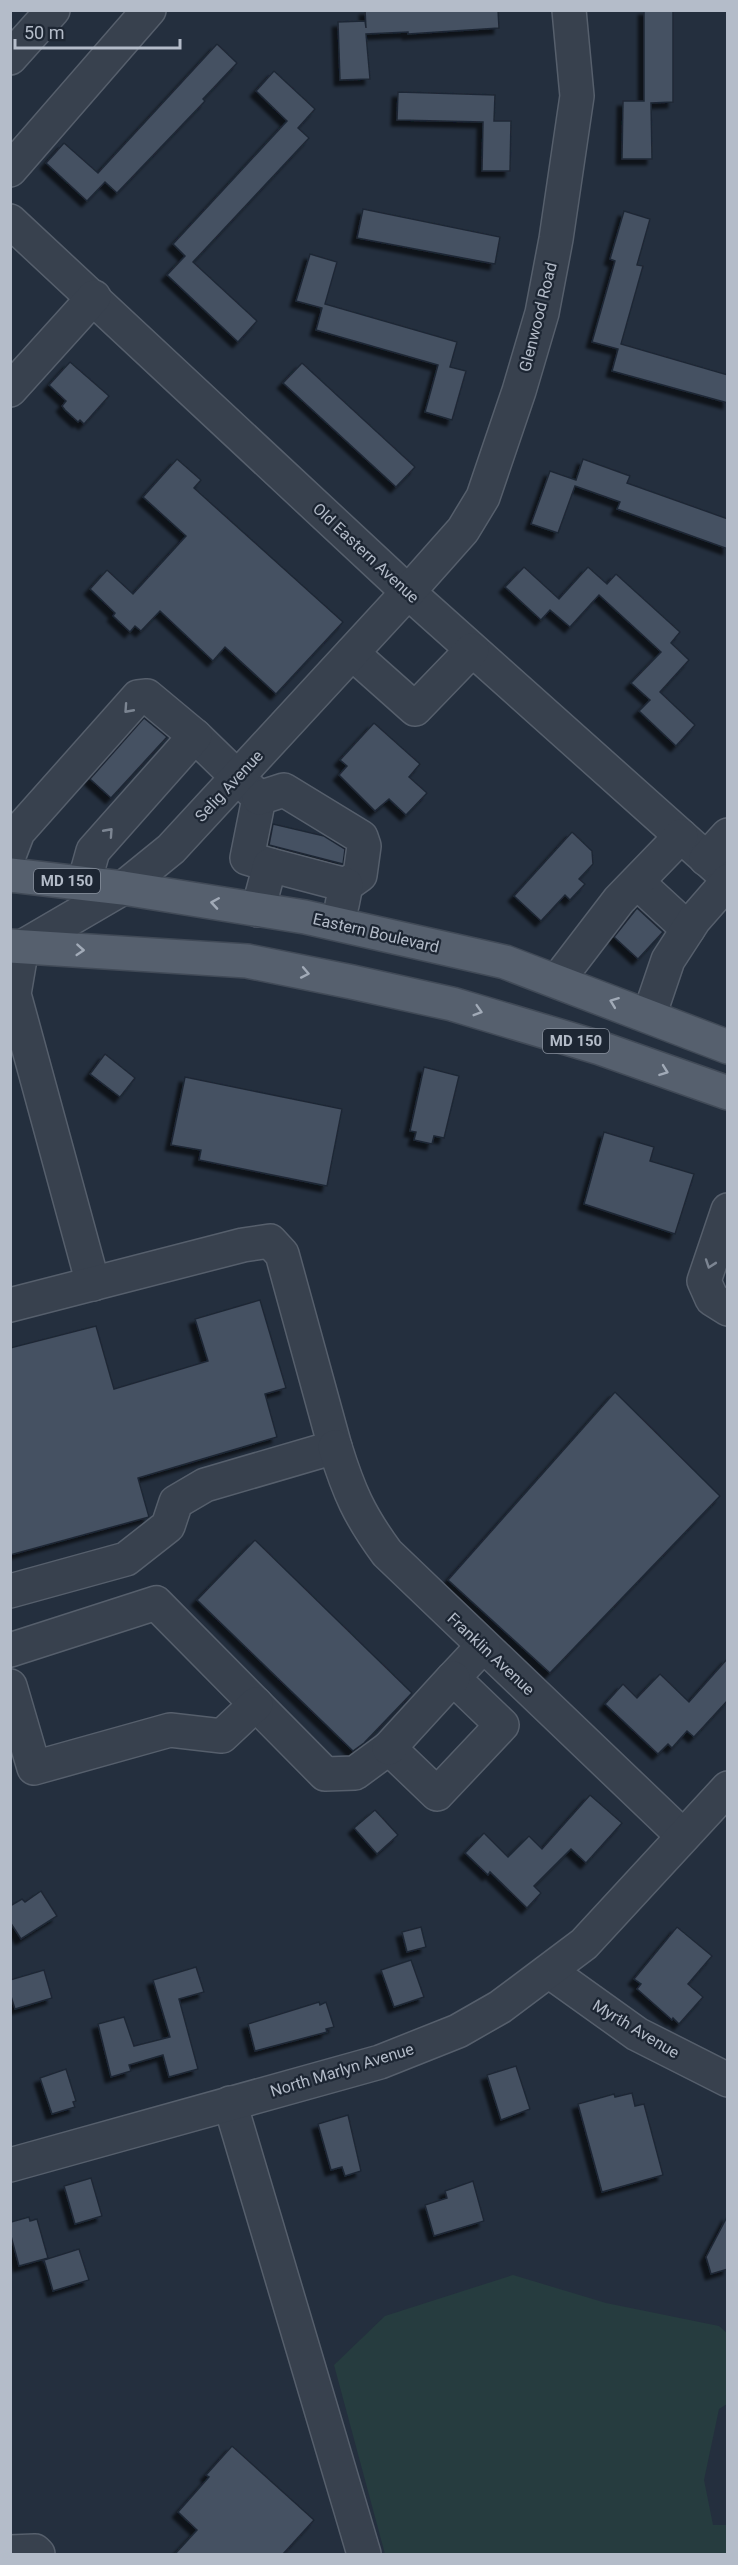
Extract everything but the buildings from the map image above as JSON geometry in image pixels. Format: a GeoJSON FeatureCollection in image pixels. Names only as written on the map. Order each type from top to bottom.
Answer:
{"type":"FeatureCollection","features":[{"type":"Feature","properties":{"kind":"main road","name":"Eastern Boulevard"},"geometry":{"type":"LineString","coordinates":[[10,875],[123,888],[258,909],[505,962],[728,1047]]}},
{"type":"Feature","properties":{"kind":"main road","name":"MD 150"},"geometry":{"type":"LineString","coordinates":[[16,946],[247,961],[352,982],[452,1004],[600,1048],[728,1093]]}},
{"type":"Feature","properties":{"kind":"street"},"geometry":{"type":"LineString","coordinates":[[10,58],[53,10]]}},
{"type":"Feature","properties":{"kind":"street"},"geometry":{"type":"LineString","coordinates":[[10,170],[149,10]]}},
{"type":"Feature","properties":{"kind":"street","name":"Glenwood Road"},"geometry":{"type":"LineString","coordinates":[[408,592],[462,530],[483,497],[519,391],[542,313],[556,239],[577,96],[569,10]]}},
{"type":"Feature","properties":{"kind":"street","name":"Old Eastern Avenue"},"geometry":{"type":"LineString","coordinates":[[10,221],[472,650],[681,836],[722,863]]}},
{"type":"Feature","properties":{"kind":"street"},"geometry":{"type":"LineString","coordinates":[[14,379],[94,297]]}},
{"type":"Feature","properties":{"kind":"street","name":"Selig Avenue"},"geometry":{"type":"LineString","coordinates":[[16,946],[123,888],[248,788],[352,653],[408,592]]}},
{"type":"Feature","properties":{"kind":"street"},"geometry":{"type":"LineString","coordinates":[[352,653],[415,709],[472,650]]}},
{"type":"Feature","properties":{"kind":"street"},"geometry":{"type":"LineString","coordinates":[[10,854],[18,832],[138,698],[147,696],[195,736],[248,788],[284,790],[361,837],[364,846],[360,875],[346,885],[339,925]]}},
{"type":"Feature","properties":{"kind":"street"},"geometry":{"type":"LineString","coordinates":[[84,883],[93,851],[195,736]]}},
{"type":"Feature","properties":{"kind":"street"},"geometry":{"type":"LineString","coordinates":[[248,788],[247,858],[346,885]]}},
{"type":"Feature","properties":{"kind":"street"},"geometry":{"type":"LineString","coordinates":[[557,981],[619,900],[681,836]]}},
{"type":"Feature","properties":{"kind":"street"},"geometry":{"type":"LineString","coordinates":[[649,1016],[668,960],[688,929],[722,863]]}},
{"type":"Feature","properties":{"kind":"street"},"geometry":{"type":"LineString","coordinates":[[258,909],[270,866]]}},
{"type":"Feature","properties":{"kind":"street"},"geometry":{"type":"LineString","coordinates":[[637,882],[688,929]]}},
{"type":"Feature","properties":{"kind":"street"},"geometry":{"type":"LineString","coordinates":[[10,1305],[93,1284],[14,994],[16,946]]}},
{"type":"Feature","properties":{"kind":"street"},"geometry":{"type":"LineString","coordinates":[[728,1210],[704,1281],[712,1299],[728,1309]]}},
{"type":"Feature","properties":{"kind":"street","name":"Franklin Avenue"},"geometry":{"type":"LineString","coordinates":[[93,1284],[243,1245],[270,1241],[282,1254],[349,1490],[360,1514],[387,1553],[683,1836]]}},
{"type":"Feature","properties":{"kind":"street"},"geometry":{"type":"LineString","coordinates":[[10,1591],[126,1559],[168,1526],[176,1502],[205,1485],[335,1447]]}},
{"type":"Feature","properties":{"kind":"street"},"geometry":{"type":"LineString","coordinates":[[10,1650],[156,1603],[325,1774],[355,1773],[389,1749],[483,1646]]}},
{"type":"Feature","properties":{"kind":"street"},"geometry":{"type":"LineString","coordinates":[[389,1749],[437,1794],[502,1725],[453,1678]]}},
{"type":"Feature","properties":{"kind":"street"},"geometry":{"type":"LineString","coordinates":[[10,1686],[34,1768],[170,1730],[222,1736],[256,1704]]}},
{"type":"Feature","properties":{"kind":"street","name":"North Marlyn Avenue"},"geometry":{"type":"LineString","coordinates":[[10,2165],[380,2062],[458,2031],[500,2007],[584,1944],[728,1788]]}},
{"type":"Feature","properties":{"kind":"street","name":"Myrth Avenue"},"geometry":{"type":"LineString","coordinates":[[549,1971],[637,2034],[728,2080]]}},
{"type":"Feature","properties":{"kind":"street"},"geometry":{"type":"LineString","coordinates":[[231,2103],[364,2554]]}},
{"type":"Feature","properties":{"kind":"street"},"geometry":{"type":"LineString","coordinates":[[10,2552],[35,2551],[38,2554]]}},
{"type":"Feature","properties":{"kind":"green space"},"geometry":{"type":"Polygon","coordinates":[[[513,2275],[606,2303],[719,2326],[727,2333],[727,2404],[719,2409],[704,2480],[713,2525],[727,2525],[727,2554],[385,2554],[334,2365],[385,2316],[513,2275]]]}}]}
